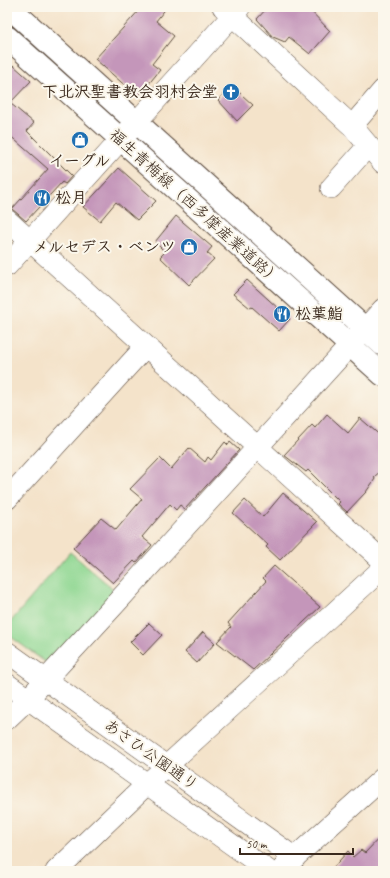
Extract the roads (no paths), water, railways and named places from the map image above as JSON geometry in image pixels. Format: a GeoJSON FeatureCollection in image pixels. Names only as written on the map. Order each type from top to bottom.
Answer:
{"type":"FeatureCollection","features":[{"type":"Feature","properties":{"kind":"main road","name":"福生青梅線（西多摩産業道路）"},"geometry":{"type":"LineString","coordinates":[[9,7],[383,345]]}},
{"type":"Feature","properties":{"kind":"main road","name":"福生青梅線（西多摩産業道路）"},"geometry":{"type":"LineString","coordinates":[[7,37],[383,376]]}},
{"type":"Feature","properties":{"kind":"street"},"geometry":{"type":"LineString","coordinates":[[7,266],[121,141],[232,10],[352,126],[383,163]]}},
{"type":"Feature","properties":{"kind":"street"},"geometry":{"type":"LineString","coordinates":[[352,126],[383,90]]}},
{"type":"Feature","properties":{"kind":"street"},"geometry":{"type":"LineString","coordinates":[[331,188],[368,146]]}},
{"type":"Feature","properties":{"kind":"street"},"geometry":{"type":"LineString","coordinates":[[7,220],[383,561]]}},
{"type":"Feature","properties":{"kind":"street"},"geometry":{"type":"LineString","coordinates":[[7,719],[28,699],[383,309]]}},
{"type":"Feature","properties":{"kind":"street"},"geometry":{"type":"LineString","coordinates":[[7,499],[146,346]]}},
{"type":"Feature","properties":{"kind":"street"},"geometry":{"type":"LineString","coordinates":[[56,871],[147,784],[383,568]]}},
{"type":"Feature","properties":{"kind":"street","name":"あさひ公園通り"},"geometry":{"type":"LineString","coordinates":[[7,652],[168,766],[288,865]]}},
{"type":"Feature","properties":{"kind":"street","name":"あさひ公園通り"},"geometry":{"type":"LineString","coordinates":[[7,684],[269,871]]}},
{"type":"Feature","properties":{"kind":"street"},"geometry":{"type":"LineString","coordinates":[[288,865],[383,778]]}},
{"type":"Feature","properties":{"kind":"place","name":"下北沢聖書教会羽村会堂"},"geometry":{"type":"Point","coordinates":[231,92]}},
{"type":"Feature","properties":{"kind":"place","name":"イーグル"},"geometry":{"type":"Point","coordinates":[80,140]}},
{"type":"Feature","properties":{"kind":"place","name":"松月"},"geometry":{"type":"Point","coordinates":[42,198]}},
{"type":"Feature","properties":{"kind":"place","name":"メルセデス・ベンツ"},"geometry":{"type":"Point","coordinates":[189,247]}},
{"type":"Feature","properties":{"kind":"place","name":"松葉鮨"},"geometry":{"type":"Point","coordinates":[282,314]}}]}
